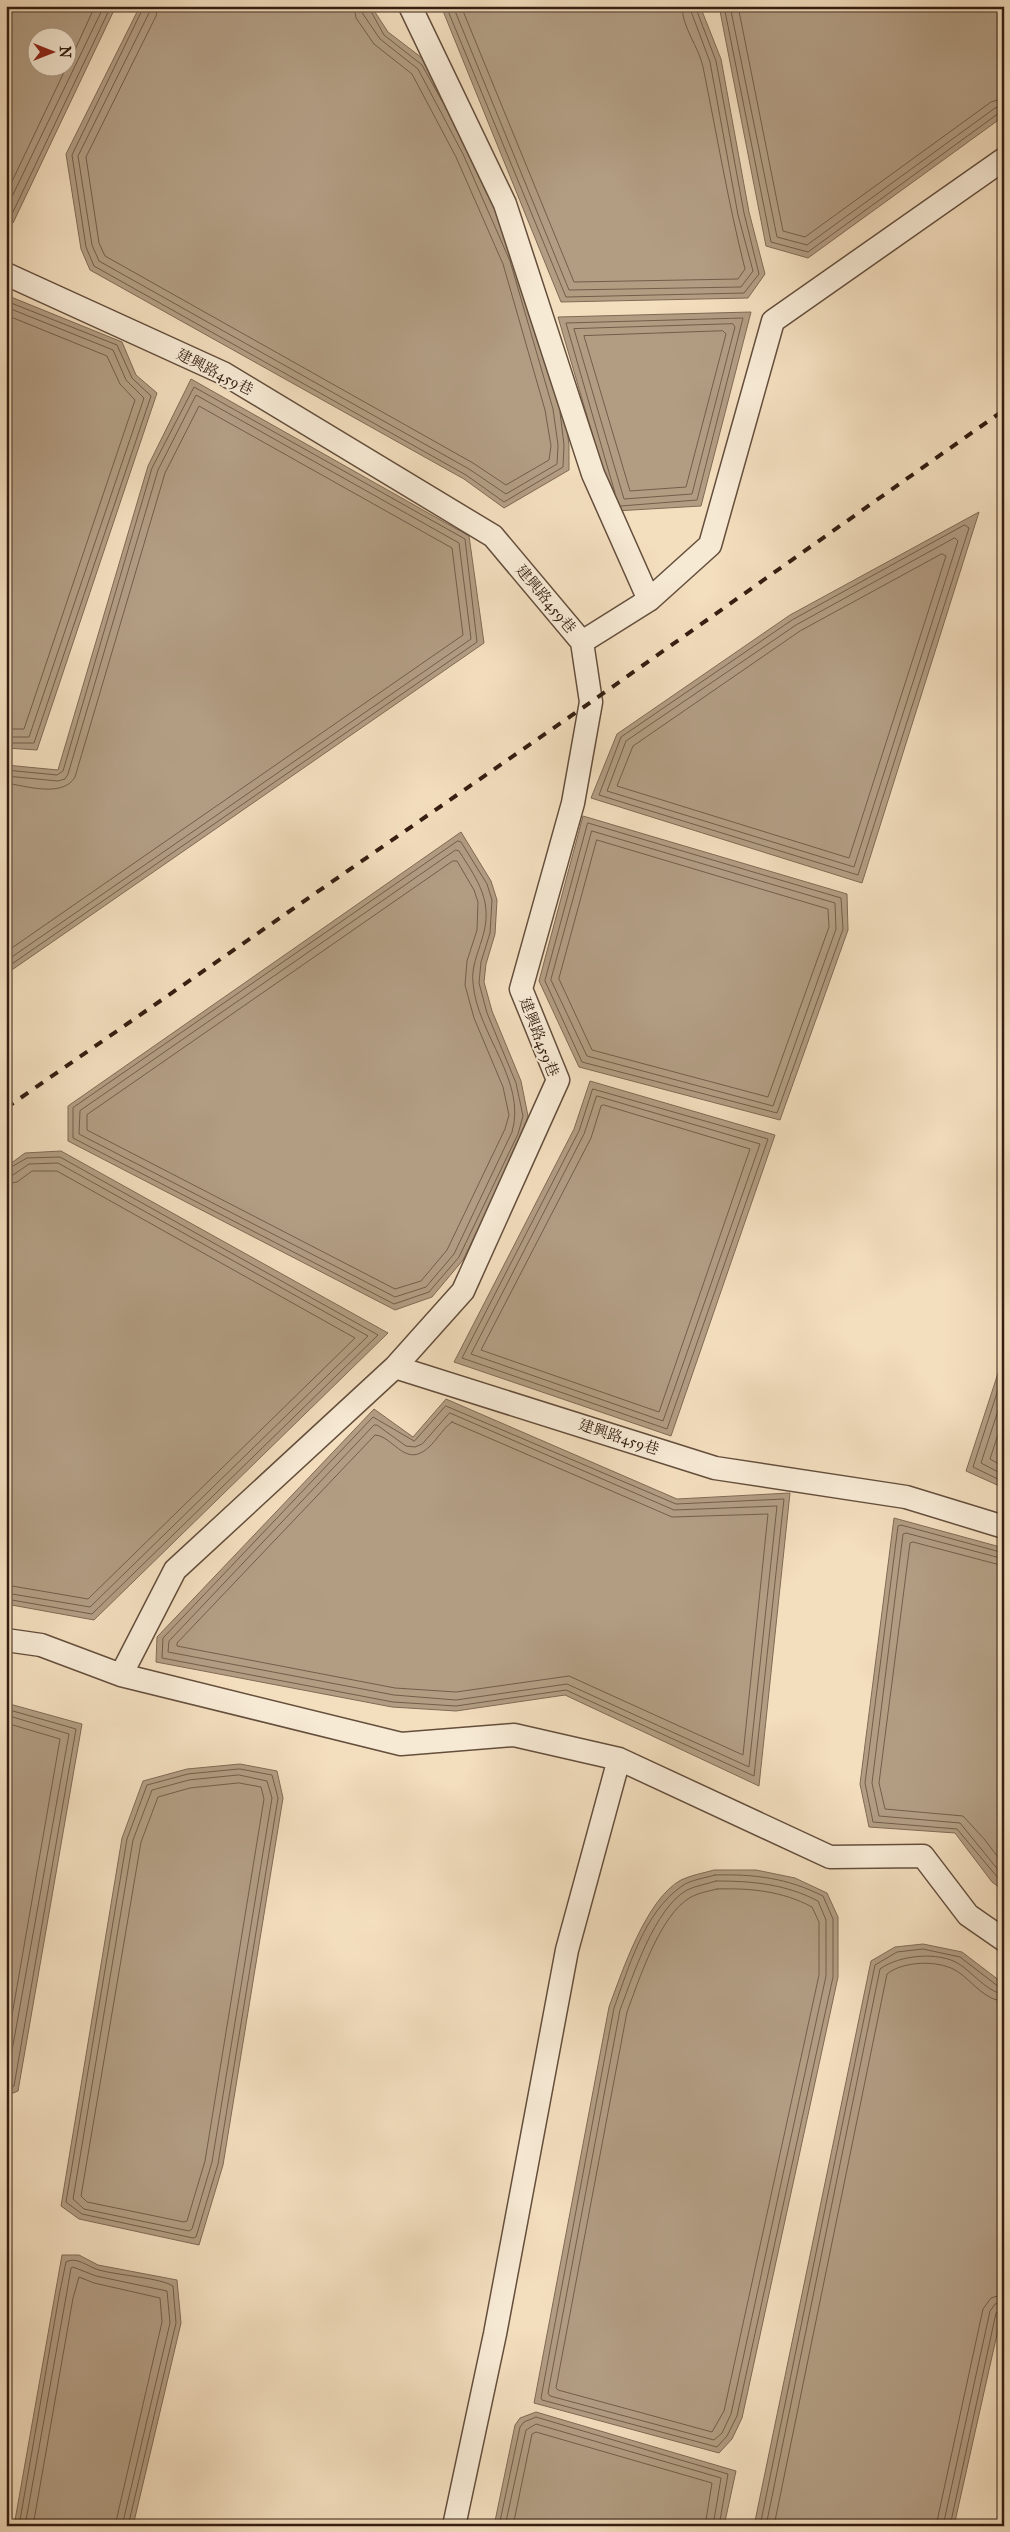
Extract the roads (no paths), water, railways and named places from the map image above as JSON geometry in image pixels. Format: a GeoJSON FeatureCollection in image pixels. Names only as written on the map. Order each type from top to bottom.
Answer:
{"type":"FeatureCollection","features":[{"type":"Feature","properties":{"kind":"lane"},"geometry":{"type":"LineString","coordinates":[[410,6],[505,204],[593,474],[650,600]]}},
{"type":"Feature","properties":{"kind":"lane"},"geometry":{"type":"LineString","coordinates":[[582,642],[650,600],[710,545],[773,321],[1004,159]]}},
{"type":"Feature","properties":{"kind":"lane","name":"建興路459巷"},"geometry":{"type":"LineString","coordinates":[[6,274],[223,373],[493,536],[582,642],[591,702],[574,803],[521,989],[558,1080],[463,1291],[395,1367],[715,1468],[906,1497],[1004,1527]]}},
{"type":"Feature","properties":{"kind":"lane"},"geometry":{"type":"LineString","coordinates":[[121,1675],[175,1570],[395,1367]]}},
{"type":"Feature","properties":{"kind":"lane"},"geometry":{"type":"LineString","coordinates":[[6,1640],[41,1646],[121,1675],[401,1744],[514,1735],[619,1760],[830,1857],[923,1856],[968,1915],[1004,1940]]}},
{"type":"Feature","properties":{"kind":"lane"},"geometry":{"type":"LineString","coordinates":[[454,2526],[495,2334],[567,1950],[619,1760]]}},
{"type":"Feature","properties":{"kind":"water"},"geometry":{"type":"Polygon","coordinates":[[[6,6],[116,6],[13,223],[6,219],[6,6]]]}},
{"type":"Feature","properties":{"kind":"water"},"geometry":{"type":"Polygon","coordinates":[[[140,6],[371,6],[388,32],[426,61],[521,258],[564,407],[569,445],[569,470],[504,508],[464,479],[90,270],[81,249],[66,154],[140,6]]]}},
{"type":"Feature","properties":{"kind":"water"},"geometry":{"type":"Polygon","coordinates":[[[441,6],[700,6],[721,59],[749,212],[765,274],[748,298],[561,302],[441,6]]]}},
{"type":"Feature","properties":{"kind":"water"},"geometry":{"type":"Polygon","coordinates":[[[719,6],[1004,6],[1004,116],[808,258],[766,246],[719,6]]]}},
{"type":"Feature","properties":{"kind":"water"},"geometry":{"type":"Polygon","coordinates":[[[6,295],[122,342],[136,375],[157,393],[37,750],[6,748],[6,295]]]}},
{"type":"Feature","properties":{"kind":"water"},"geometry":{"type":"Polygon","coordinates":[[[751,312],[701,506],[615,511],[558,317],[751,312]]]}},
{"type":"Feature","properties":{"kind":"water"},"geometry":{"type":"Polygon","coordinates":[[[191,379],[469,536],[484,643],[6,974],[6,765],[58,770],[148,466],[191,379]]]}},
{"type":"Feature","properties":{"kind":"water"},"geometry":{"type":"Polygon","coordinates":[[[979,512],[862,883],[591,798],[617,734],[790,615],[979,512]]]}},
{"type":"Feature","properties":{"kind":"water"},"geometry":{"type":"Polygon","coordinates":[[[583,816],[847,894],[848,930],[780,1120],[579,1067],[539,981],[583,816]]]}},
{"type":"Feature","properties":{"kind":"water"},"geometry":{"type":"Polygon","coordinates":[[[461,832],[491,881],[497,900],[495,934],[486,964],[484,982],[492,1011],[521,1081],[528,1116],[523,1136],[463,1260],[432,1297],[395,1310],[68,1141],[68,1106],[461,832]]]}},
{"type":"Feature","properties":{"kind":"water"},"geometry":{"type":"Polygon","coordinates":[[[590,1081],[775,1135],[671,1436],[454,1362],[574,1129],[590,1081]]]}},
{"type":"Feature","properties":{"kind":"water"},"geometry":{"type":"Polygon","coordinates":[[[61,1151],[388,1333],[94,1620],[6,1604],[6,1167],[25,1153],[61,1151]]]}},
{"type":"Feature","properties":{"kind":"water"},"geometry":{"type":"Polygon","coordinates":[[[1004,1355],[1004,1488],[966,1471],[1004,1355]]]}},
{"type":"Feature","properties":{"kind":"water"},"geometry":{"type":"Polygon","coordinates":[[[446,1399],[677,1499],[790,1493],[759,1786],[565,1695],[456,1711],[392,1707],[156,1662],[157,1637],[374,1409],[413,1437],[446,1399]]]}},
{"type":"Feature","properties":{"kind":"water"},"geometry":{"type":"Polygon","coordinates":[[[894,1518],[1004,1548],[1004,1891],[992,1882],[955,1833],[869,1827],[860,1784],[894,1518]]]}},
{"type":"Feature","properties":{"kind":"water"},"geometry":{"type":"Polygon","coordinates":[[[6,1703],[82,1724],[18,2091],[6,2096],[6,1703]]]}},
{"type":"Feature","properties":{"kind":"water"},"geometry":{"type":"Polygon","coordinates":[[[240,1764],[277,1771],[283,1798],[223,2165],[199,2245],[79,2219],[61,2206],[122,1838],[143,1781],[187,1769],[240,1764]]]}},
{"type":"Feature","properties":{"kind":"water"},"geometry":{"type":"Polygon","coordinates":[[[714,1870],[756,1870],[795,1878],[827,1893],[838,1917],[838,1977],[742,2418],[732,2439],[719,2453],[534,2403],[609,2007],[628,1956],[646,1919],[657,1903],[668,1889],[681,1880],[714,1870]]]}},
{"type":"Feature","properties":{"kind":"water"},"geometry":{"type":"Polygon","coordinates":[[[923,1944],[962,1952],[1004,1984],[1004,2303],[954,2526],[754,2526],[871,1961],[895,1947],[923,1944]]]}},
{"type":"Feature","properties":{"kind":"water"},"geometry":{"type":"Polygon","coordinates":[[[62,2255],[79,2255],[98,2265],[177,2280],[181,2323],[133,2526],[14,2526],[62,2255]]]}},
{"type":"Feature","properties":{"kind":"water"},"geometry":{"type":"Polygon","coordinates":[[[536,2412],[736,2471],[724,2526],[494,2526],[515,2425],[520,2418],[536,2412]]]}},
{"type":"Feature","properties":{"kind":"railway"},"geometry":{"type":"LineString","coordinates":[[6,1108],[591,702],[1004,410]]}}]}
